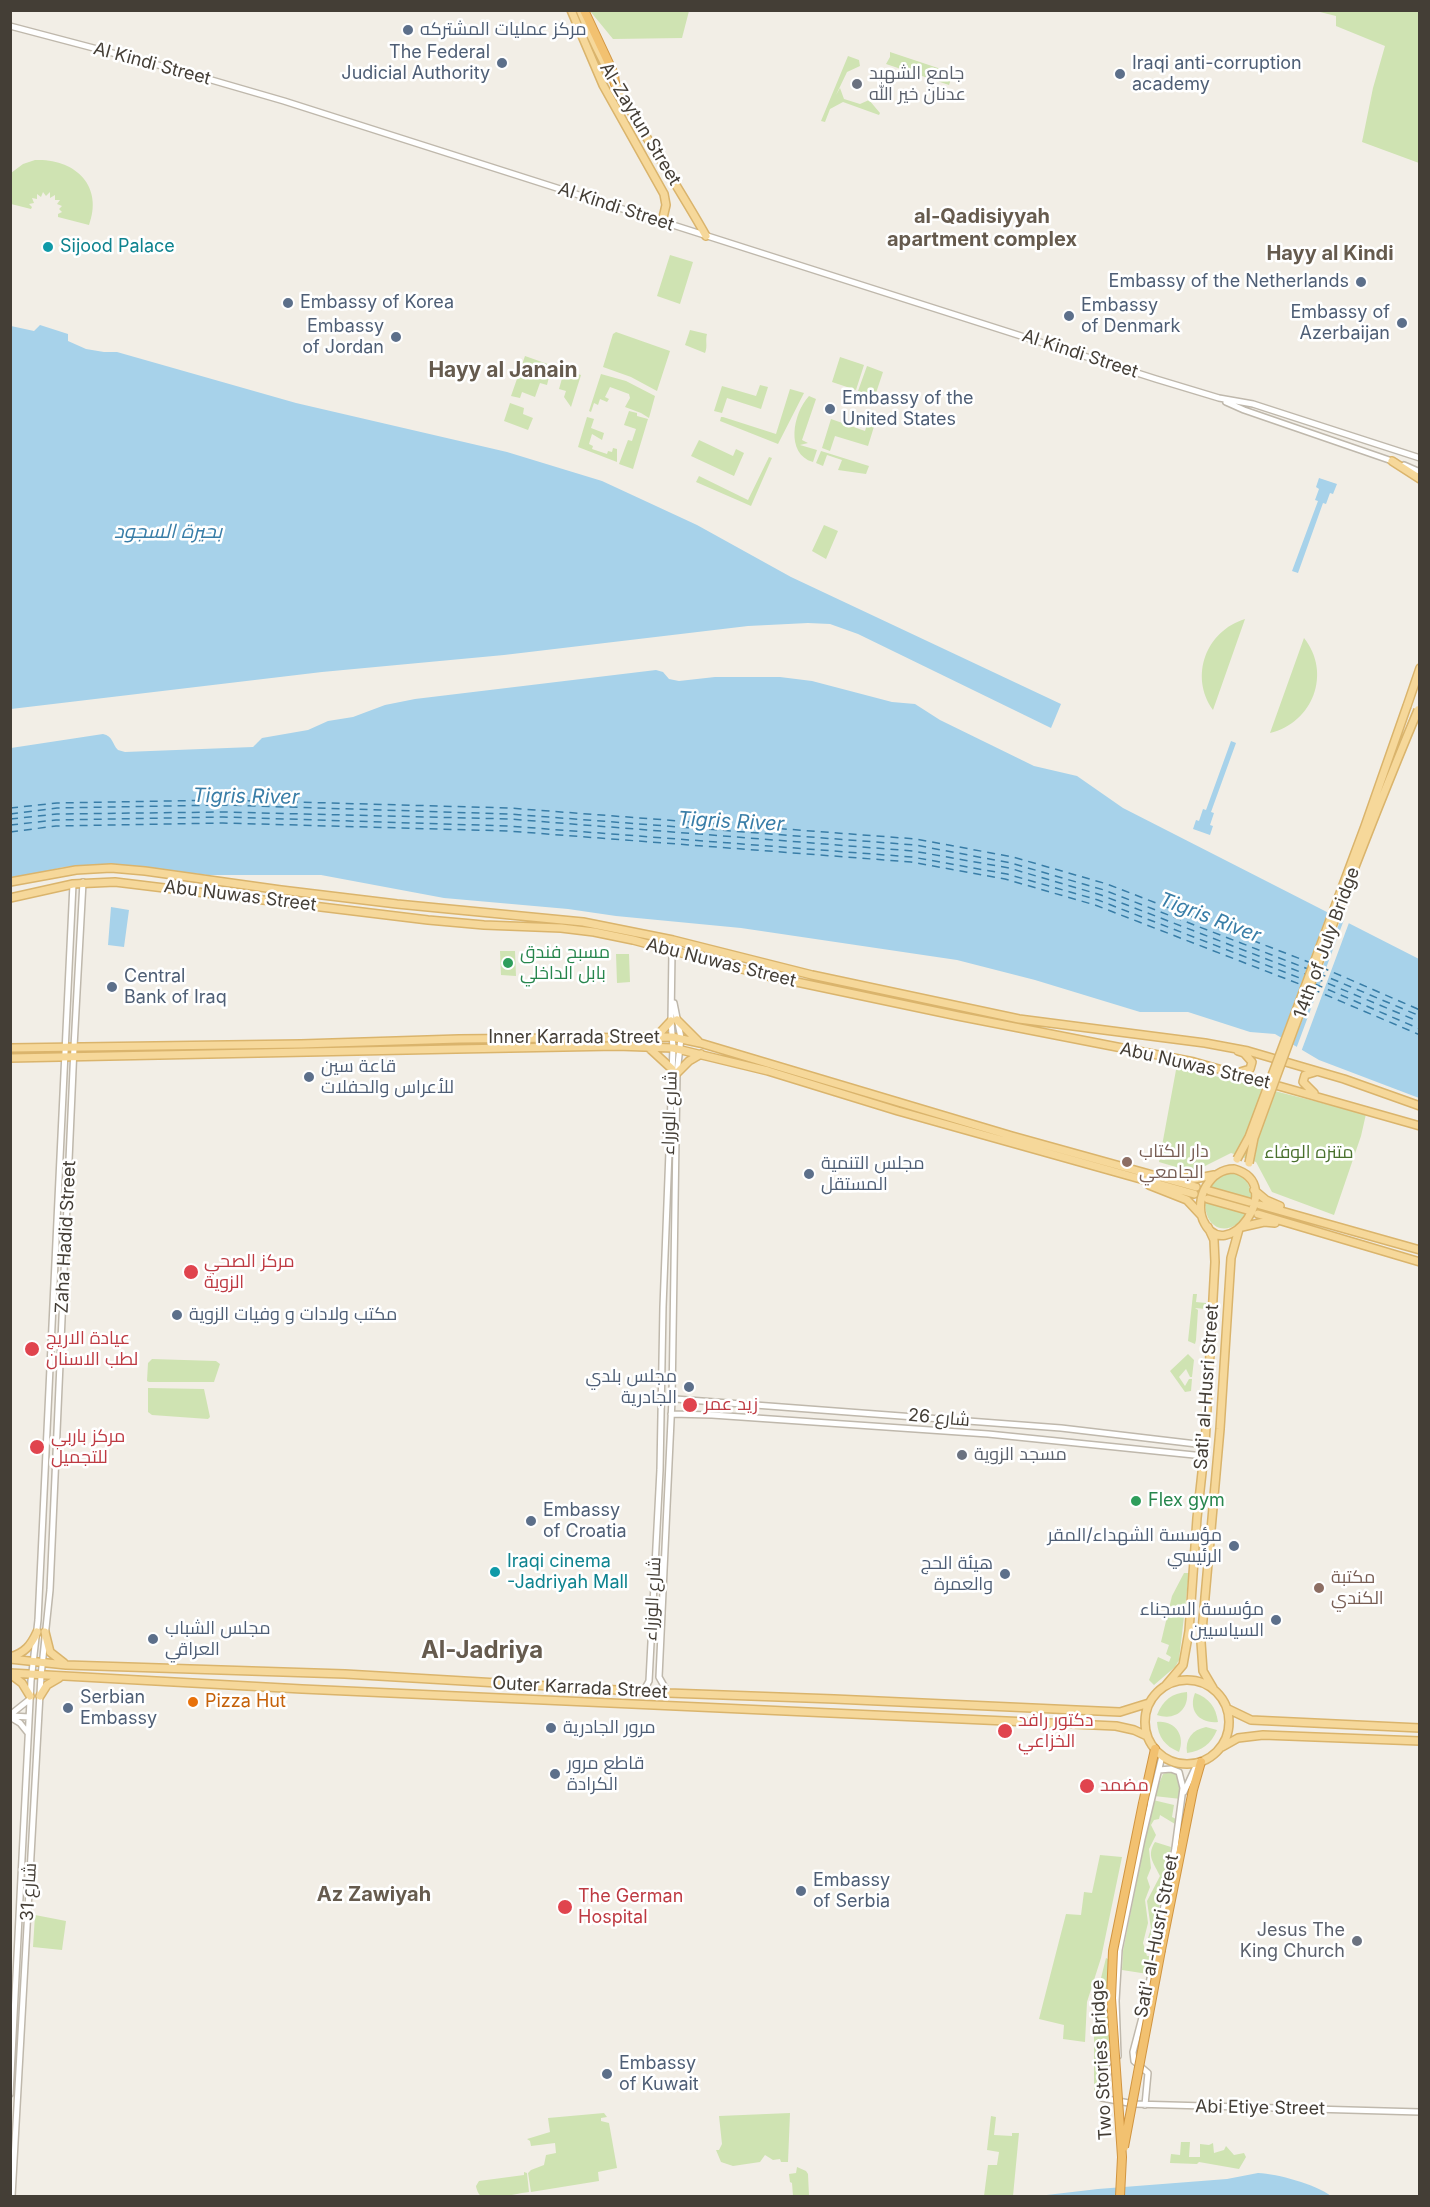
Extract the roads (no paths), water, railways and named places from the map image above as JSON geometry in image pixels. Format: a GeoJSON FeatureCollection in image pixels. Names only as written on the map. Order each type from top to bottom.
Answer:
{"type":"FeatureCollection","features":[{"type":"Feature","properties":{"kind":"highway"},"geometry":{"type":"LineString","coordinates":[[582,10],[594,48],[614,74],[615,84]]}},
{"type":"Feature","properties":{"kind":"highway","name":"Two Stories Bridge"},"geometry":{"type":"LineString","coordinates":[[1120,2196],[1122,2157],[1111,1998],[1113,1951],[1155,1749]]}},
{"type":"Feature","properties":{"kind":"highway","name":"Two Stories Bridge"},"geometry":{"type":"LineString","coordinates":[[1122,2157],[1199,1763]]}},
{"type":"Feature","properties":{"kind":"main road","name":"Al-Zaytun Street"},"geometry":{"type":"LineString","coordinates":[[571,10],[594,48],[603,85],[664,194],[666,205],[662,222]]}},
{"type":"Feature","properties":{"kind":"main road","name":"Al-Zaytun Street"},"geometry":{"type":"LineString","coordinates":[[615,84],[706,236]]}},
{"type":"Feature","properties":{"kind":"main road"},"geometry":{"type":"LineString","coordinates":[[1392,461],[1419,479]]}},
{"type":"Feature","properties":{"kind":"main road","name":"14th of July Bridge"},"geometry":{"type":"LineString","coordinates":[[1227,1169],[1237,1159],[1249,1137],[1365,826],[1419,668]]}},
{"type":"Feature","properties":{"kind":"main road","name":"14th of July Bridge"},"geometry":{"type":"LineString","coordinates":[[1250,1179],[1248,1163],[1258,1128],[1370,828],[1419,709]]}},
{"type":"Feature","properties":{"kind":"main road","name":"Abu Nuwas Street"},"geometry":{"type":"LineString","coordinates":[[10,882],[39,876],[111,868],[397,904],[582,922],[662,937],[813,975],[1019,1019],[1205,1043],[1248,1051],[1344,1079],[1419,1106]]}},
{"type":"Feature","properties":{"kind":"main road","name":"Abu Nuwas Street"},"geometry":{"type":"LineString","coordinates":[[10,898],[83,882],[105,881],[466,924],[577,929],[614,936],[768,976],[1217,1068],[1419,1126]]}},
{"type":"Feature","properties":{"kind":"main road"},"geometry":{"type":"LineString","coordinates":[[656,1037],[674,1020],[700,1043]]}},
{"type":"Feature","properties":{"kind":"main road","name":"Inner Karrada Street"},"geometry":{"type":"LineString","coordinates":[[10,1048],[190,1047],[459,1039],[672,1037],[700,1043],[1118,1169]]}},
{"type":"Feature","properties":{"kind":"main road"},"geometry":{"type":"LineString","coordinates":[[1205,1043],[1244,1053],[1252,1062],[1250,1069],[1240,1072],[1217,1068]]}},
{"type":"Feature","properties":{"kind":"main road"},"geometry":{"type":"LineString","coordinates":[[302,1044],[302,1053]]}},
{"type":"Feature","properties":{"kind":"main road"},"geometry":{"type":"LineString","coordinates":[[647,1046],[675,1071],[702,1054]]}},
{"type":"Feature","properties":{"kind":"main road","name":"Inner Karrada Street"},"geometry":{"type":"LineString","coordinates":[[10,1058],[372,1050],[647,1046],[676,1048],[768,1071],[925,1119],[1118,1169]]}},
{"type":"Feature","properties":{"kind":"main road"},"geometry":{"type":"LineString","coordinates":[[190,1047],[190,1055]]}},
{"type":"Feature","properties":{"kind":"main road"},"geometry":{"type":"LineString","coordinates":[[1342,1103],[1317,1095],[1303,1082],[1305,1075],[1313,1072],[1344,1079]]}},
{"type":"Feature","properties":{"kind":"main road"},"geometry":{"type":"LineString","coordinates":[[1118,1169],[1194,1179],[1227,1169],[1238,1170],[1250,1179],[1254,1190],[1253,1210],[1241,1228]]}},
{"type":"Feature","properties":{"kind":"main road"},"geometry":{"type":"LineString","coordinates":[[1118,1169],[1195,1191]]}},
{"type":"Feature","properties":{"kind":"main road"},"geometry":{"type":"LineString","coordinates":[[1118,1169],[1187,1200],[1208,1227],[1221,1234],[1229,1234],[1241,1228],[1269,1222],[1342,1239]]}},
{"type":"Feature","properties":{"kind":"main road"},"geometry":{"type":"LineString","coordinates":[[1202,1217],[1203,1193],[1208,1182],[1216,1174]]}},
{"type":"Feature","properties":{"kind":"main road"},"geometry":{"type":"LineString","coordinates":[[1254,1190],[1273,1204],[1342,1227]]}},
{"type":"Feature","properties":{"kind":"main road"},"geometry":{"type":"LineString","coordinates":[[1246,1210],[1209,1195],[1249,1202]]}},
{"type":"Feature","properties":{"kind":"main road"},"geometry":{"type":"LineString","coordinates":[[1260,1205],[1419,1250]]}},
{"type":"Feature","properties":{"kind":"main road"},"geometry":{"type":"LineString","coordinates":[[1258,1214],[1419,1262]]}},
{"type":"Feature","properties":{"kind":"main road","name":"Sati' al-Husri Street"},"geometry":{"type":"LineString","coordinates":[[1166,1685],[1178,1672],[1186,1654],[1205,1445],[1215,1262],[1215,1247],[1208,1227]]}},
{"type":"Feature","properties":{"kind":"main road","name":"Sati' al-Husri Street"},"geometry":{"type":"LineString","coordinates":[[1213,1688],[1203,1671],[1201,1642],[1220,1429],[1231,1258],[1241,1228]]}},
{"type":"Feature","properties":{"kind":"main road"},"geometry":{"type":"LineString","coordinates":[[10,1658],[29,1647],[41,1632],[50,1652],[66,1665]]}},
{"type":"Feature","properties":{"kind":"main road","name":"Outer Karrada Street"},"geometry":{"type":"LineString","coordinates":[[10,1658],[43,1659],[66,1665],[203,1668],[643,1692],[1120,1712],[1149,1703]]}},
{"type":"Feature","properties":{"kind":"main road"},"geometry":{"type":"LineString","coordinates":[[10,1673],[22,1683],[30,1697]]}},
{"type":"Feature","properties":{"kind":"main road","name":"Outer Karrada Street"},"geometry":{"type":"LineString","coordinates":[[10,1673],[1116,1726],[1147,1736]]}},
{"type":"Feature","properties":{"kind":"main road"},"geometry":{"type":"LineString","coordinates":[[40,1696],[49,1684],[65,1677]]}},
{"type":"Feature","properties":{"kind":"main road"},"geometry":{"type":"LineString","coordinates":[[397,1693],[398,1677]]}},
{"type":"Feature","properties":{"kind":"main road"},"geometry":{"type":"LineString","coordinates":[[1222,1747],[1228,1735],[1230,1722],[1228,1709],[1222,1697],[1213,1688],[1202,1682],[1178,1681],[1166,1685],[1149,1703],[1145,1719],[1147,1736],[1162,1756],[1178,1764],[1199,1763],[1238,1738],[1263,1735],[1419,1741]]}},
{"type":"Feature","properties":{"kind":"main road"},"geometry":{"type":"LineString","coordinates":[[694,1706],[695,1694]]}},
{"type":"Feature","properties":{"kind":"main road"},"geometry":{"type":"LineString","coordinates":[[1228,1709],[1251,1720],[1419,1728]]}},
{"type":"Feature","properties":{"kind":"street","name":"Al Kindi Street"},"geometry":{"type":"LineString","coordinates":[[10,26],[284,101],[1219,399],[1419,472]]}},
{"type":"Feature","properties":{"kind":"street","name":"Al Kindi Street"},"geometry":{"type":"LineString","coordinates":[[1219,399],[1253,404],[1419,458]]}},
{"type":"Feature","properties":{"kind":"street"},"geometry":{"type":"LineString","coordinates":[[1288,426],[1291,416]]}},
{"type":"Feature","properties":{"kind":"street","name":"Zaha Hadid Street"},"geometry":{"type":"LineString","coordinates":[[31,1675],[50,1590],[83,882]]}},
{"type":"Feature","properties":{"kind":"street","name":"Zaha Hadid Street"},"geometry":{"type":"LineString","coordinates":[[41,1676],[63,1058],[73,884]]}},
{"type":"Feature","properties":{"kind":"street","name":"شارع الوزراء"},"geometry":{"type":"LineString","coordinates":[[643,1692],[649,1681],[660,1470],[662,1353],[676,1048],[672,1037],[674,1020],[672,951]]}},
{"type":"Feature","properties":{"kind":"street","name":"شارع الوزراء"},"geometry":{"type":"LineString","coordinates":[[674,1020],[681,1038],[676,1048]]}},
{"type":"Feature","properties":{"kind":"street","name":"شارع الوزراء"},"geometry":{"type":"LineString","coordinates":[[668,1693],[659,1677],[672,1399],[675,1071]]}},
{"type":"Feature","properties":{"kind":"street"},"geometry":{"type":"LineString","coordinates":[[60,1183],[69,1184]]}},
{"type":"Feature","properties":{"kind":"street"},"geometry":{"type":"LineString","coordinates":[[662,1353],[673,1354]]}},
{"type":"Feature","properties":{"kind":"street","name":"شارع 26"},"geometry":{"type":"LineString","coordinates":[[662,1398],[1061,1428],[1205,1445]]}},
{"type":"Feature","properties":{"kind":"street","name":"شارع 26"},"geometry":{"type":"LineString","coordinates":[[671,1414],[970,1432],[1204,1456]]}},
{"type":"Feature","properties":{"kind":"street"},"geometry":{"type":"LineString","coordinates":[[970,1432],[971,1421]]}},
{"type":"Feature","properties":{"kind":"street"},"geometry":{"type":"LineString","coordinates":[[660,1470],[669,1472]]}},
{"type":"Feature","properties":{"kind":"street"},"geometry":{"type":"LineString","coordinates":[[654,1587],[663,1588]]}},
{"type":"Feature","properties":{"kind":"street","name":"شارع 31"},"geometry":{"type":"LineString","coordinates":[[10,2094],[31,1675]]}},
{"type":"Feature","properties":{"kind":"street","name":"شارع 31"},"geometry":{"type":"LineString","coordinates":[[12,2196],[41,1676]]}},
{"type":"Feature","properties":{"kind":"street"},"geometry":{"type":"LineString","coordinates":[[10,1716],[30,1697]]}},
{"type":"Feature","properties":{"kind":"street"},"geometry":{"type":"LineString","coordinates":[[10,1716],[29,1717]]}},
{"type":"Feature","properties":{"kind":"street"},"geometry":{"type":"LineString","coordinates":[[10,1716],[28,1733]]}},
{"type":"Feature","properties":{"kind":"street","name":"Sati' al-Husri Street"},"geometry":{"type":"LineString","coordinates":[[1102,2098],[1108,2073],[1118,2058],[1116,2001],[1119,1950],[1162,1756]]}},
{"type":"Feature","properties":{"kind":"street","name":"Sati' al-Husri Street"},"geometry":{"type":"LineString","coordinates":[[1146,2105],[1148,2073],[1134,2061],[1133,2052],[1144,2010],[1175,1848],[1183,1793],[1199,1763]]}},
{"type":"Feature","properties":{"kind":"street"},"geometry":{"type":"LineString","coordinates":[[1159,1770],[1171,1769],[1179,1772],[1183,1793]]}},
{"type":"Feature","properties":{"kind":"street","name":"Abi Etiye Street"},"geometry":{"type":"LineString","coordinates":[[1102,2098],[1146,2105],[1419,2112]]}},
{"type":"Feature","properties":{"kind":"water","name":"بحيرة السجود"},"geometry":{"type":"Polygon","coordinates":[[[40,325],[68,334],[68,341],[86,349],[117,352],[296,403],[507,452],[602,481],[697,525],[791,577],[1061,704],[1051,728],[858,634],[830,624],[808,623],[748,626],[504,655],[322,672],[11,709],[11,326],[34,331],[40,325]]]}},
{"type":"Feature","properties":{"kind":"water"},"geometry":{"type":"Polygon","coordinates":[[[1319,478],[1337,484],[1326,504],[1323,503],[1298,573],[1292,571],[1318,501],[1315,500],[1319,489],[1316,487],[1319,478]]]}},
{"type":"Feature","properties":{"kind":"water","name":"Tigris River"},"geometry":{"type":"Polygon","coordinates":[[[656,670],[663,672],[669,679],[679,681],[715,677],[780,677],[812,681],[892,702],[915,704],[940,720],[1034,766],[1077,776],[1123,808],[1419,959],[1419,1098],[1319,1060],[1275,1034],[1250,1032],[1188,1012],[1140,1012],[1035,980],[957,960],[741,928],[444,898],[321,875],[208,875],[112,864],[64,867],[11,879],[11,748],[103,734],[111,738],[118,750],[125,752],[253,747],[262,738],[308,730],[328,721],[353,717],[385,705],[415,699],[656,670]]]}},
{"type":"Feature","properties":{"kind":"water"},"geometry":{"type":"Polygon","coordinates":[[[1231,741],[1236,743],[1211,812],[1214,813],[1210,835],[1193,829],[1203,809],[1206,810],[1231,741]]]}},
{"type":"Feature","properties":{"kind":"water"},"geometry":{"type":"Polygon","coordinates":[[[111,907],[129,910],[124,947],[108,945],[111,907]]]}},
{"type":"Feature","properties":{"kind":"water"},"geometry":{"type":"Polygon","coordinates":[[[1258,2173],[1296,2180],[1316,2187],[1331,2196],[1038,2196],[1227,2179],[1258,2173]]]}},
{"type":"Feature","properties":{"kind":"place","name":"مركز عمليات المشتركه"},"geometry":{"type":"Point","coordinates":[408,30]}},
{"type":"Feature","properties":{"kind":"place","name":"The Federal Judicial Authority"},"geometry":{"type":"Point","coordinates":[502,63]}},
{"type":"Feature","properties":{"kind":"place","name":"Iraqi anti-corruption academy"},"geometry":{"type":"Point","coordinates":[1120,74]}},
{"type":"Feature","properties":{"kind":"place","name":"جامع الشهيد عدنان خير الله"},"geometry":{"type":"Point","coordinates":[857,84]}},
{"type":"Feature","properties":{"kind":"place","name":"Sijood Palace"},"geometry":{"type":"Point","coordinates":[48,247]}},
{"type":"Feature","properties":{"kind":"place","name":"Embassy of the Netherlands"},"geometry":{"type":"Point","coordinates":[1361,282]}},
{"type":"Feature","properties":{"kind":"place","name":"Embassy of Korea"},"geometry":{"type":"Point","coordinates":[288,303]}},
{"type":"Feature","properties":{"kind":"place","name":"Embassy of Denmark"},"geometry":{"type":"Point","coordinates":[1069,316]}},
{"type":"Feature","properties":{"kind":"place","name":"Embassy of Azerbaijan"},"geometry":{"type":"Point","coordinates":[1402,323]}},
{"type":"Feature","properties":{"kind":"place","name":"Embassy of Jordan"},"geometry":{"type":"Point","coordinates":[396,337]}},
{"type":"Feature","properties":{"kind":"place","name":"Embassy of the United States"},"geometry":{"type":"Point","coordinates":[830,409]}},
{"type":"Feature","properties":{"kind":"place","name":"مسبح فندق بابل الداخلي"},"geometry":{"type":"Point","coordinates":[508,963]}},
{"type":"Feature","properties":{"kind":"place","name":"Central Bank of Iraq"},"geometry":{"type":"Point","coordinates":[112,987]}},
{"type":"Feature","properties":{"kind":"place","name":"قاعة سين للأعراس والحفلات"},"geometry":{"type":"Point","coordinates":[309,1077]}},
{"type":"Feature","properties":{"kind":"place","name":"دار الكتاب الجامعي"},"geometry":{"type":"Point","coordinates":[1127,1162]}},
{"type":"Feature","properties":{"kind":"place","name":"مجلس التنمية المستقل"},"geometry":{"type":"Point","coordinates":[809,1174]}},
{"type":"Feature","properties":{"kind":"place","name":"مركز الصحي الزوية"},"geometry":{"type":"Point","coordinates":[191,1272]}},
{"type":"Feature","properties":{"kind":"place","name":"مكتب ولادات و وفيات الزوية"},"geometry":{"type":"Point","coordinates":[177,1315]}},
{"type":"Feature","properties":{"kind":"place","name":"عيادة الاريج لطب الاسنان"},"geometry":{"type":"Point","coordinates":[32,1349]}},
{"type":"Feature","properties":{"kind":"place","name":"مجلس بلدي الجادرية"},"geometry":{"type":"Point","coordinates":[689,1387]}},
{"type":"Feature","properties":{"kind":"place","name":"زيد عمر"},"geometry":{"type":"Point","coordinates":[690,1405]}},
{"type":"Feature","properties":{"kind":"place","name":"مركز باربي للتجميل"},"geometry":{"type":"Point","coordinates":[37,1447]}},
{"type":"Feature","properties":{"kind":"place","name":"مسجد الزوية"},"geometry":{"type":"Point","coordinates":[962,1455]}},
{"type":"Feature","properties":{"kind":"place","name":"Flex gym"},"geometry":{"type":"Point","coordinates":[1136,1501]}},
{"type":"Feature","properties":{"kind":"place","name":"Embassy of Croatia"},"geometry":{"type":"Point","coordinates":[531,1521]}},
{"type":"Feature","properties":{"kind":"place","name":"مؤسسة الشهداء/المقر الرئيسي"},"geometry":{"type":"Point","coordinates":[1234,1546]}},
{"type":"Feature","properties":{"kind":"place","name":"Iraqi cinema -Jadriyah Mall"},"geometry":{"type":"Point","coordinates":[495,1572]}},
{"type":"Feature","properties":{"kind":"place","name":"هيئة الحج والعمرة"},"geometry":{"type":"Point","coordinates":[1005,1574]}},
{"type":"Feature","properties":{"kind":"place","name":"مكتبة الكندي"},"geometry":{"type":"Point","coordinates":[1319,1588]}},
{"type":"Feature","properties":{"kind":"place","name":"مؤسسة السجناء السياسيين"},"geometry":{"type":"Point","coordinates":[1276,1620]}},
{"type":"Feature","properties":{"kind":"place","name":"مجلس الشباب العراقي"},"geometry":{"type":"Point","coordinates":[153,1639]}},
{"type":"Feature","properties":{"kind":"place","name":"Pizza Hut"},"geometry":{"type":"Point","coordinates":[193,1702]}},
{"type":"Feature","properties":{"kind":"place","name":"Serbian Embassy"},"geometry":{"type":"Point","coordinates":[68,1708]}},
{"type":"Feature","properties":{"kind":"place","name":"مرور الجادرية"},"geometry":{"type":"Point","coordinates":[551,1728]}},
{"type":"Feature","properties":{"kind":"place","name":"دكتور رافد الخزاعي"},"geometry":{"type":"Point","coordinates":[1005,1731]}},
{"type":"Feature","properties":{"kind":"place","name":"قاطع مرور الكرادة"},"geometry":{"type":"Point","coordinates":[555,1774]}},
{"type":"Feature","properties":{"kind":"place","name":"مضمد"},"geometry":{"type":"Point","coordinates":[1087,1786]}},
{"type":"Feature","properties":{"kind":"place","name":"Embassy of Serbia"},"geometry":{"type":"Point","coordinates":[801,1891]}},
{"type":"Feature","properties":{"kind":"place","name":"The German Hospital"},"geometry":{"type":"Point","coordinates":[565,1907]}},
{"type":"Feature","properties":{"kind":"place","name":"Jesus The King Church"},"geometry":{"type":"Point","coordinates":[1357,1941]}},
{"type":"Feature","properties":{"kind":"place","name":"Embassy of Kuwait"},"geometry":{"type":"Point","coordinates":[607,2074]}},
{"type":"Feature","properties":{"kind":"district","name":"al-Qadisiyyah apartment complex"},"geometry":{"type":"Point","coordinates":[982,228]}},
{"type":"Feature","properties":{"kind":"district","name":"Hayy al Kindi"},"geometry":{"type":"Point","coordinates":[1330,254]}},
{"type":"Feature","properties":{"kind":"district","name":"Hayy al Janain"},"geometry":{"type":"Point","coordinates":[503,371]}},
{"type":"Feature","properties":{"kind":"district","name":"Al-Jadriya"},"geometry":{"type":"Point","coordinates":[482,1651]}},
{"type":"Feature","properties":{"kind":"district","name":"Az Zawiyah"},"geometry":{"type":"Point","coordinates":[374,1895]}},
{"type":"Feature","properties":{"kind":"park label","name":"متنزه الوفاء"},"geometry":{"type":"Point","coordinates":[1309,1153]}}]}
